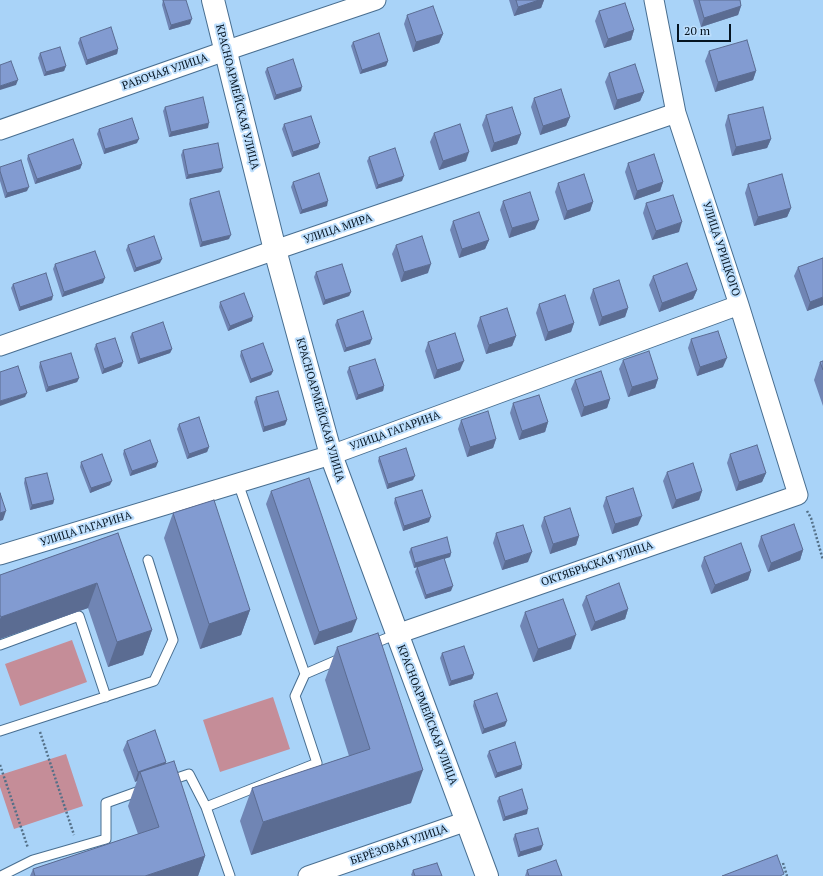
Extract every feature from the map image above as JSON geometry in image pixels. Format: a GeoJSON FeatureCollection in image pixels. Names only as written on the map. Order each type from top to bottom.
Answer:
{"type":"FeatureCollection","features":[{"type":"Feature","properties":{"kind":"street","name":"КРАСНОАРМЕЙСКАЯ УЛИЦА"},"geometry":{"type":"LineString","coordinates":[[213,0],[275,250],[331,455],[487,876]]}},
{"type":"Feature","properties":{"kind":"street","name":"РАБОЧАЯ УЛИЦА"},"geometry":{"type":"LineString","coordinates":[[0,130],[376,0]]}},
{"type":"Feature","properties":{"kind":"street","name":"УЛИЦА УРИЦКОГО"},"geometry":{"type":"LineString","coordinates":[[654,0],[676,113],[739,305],[798,495]]}},
{"type":"Feature","properties":{"kind":"street","name":"УЛИЦА МИРА"},"geometry":{"type":"LineString","coordinates":[[0,346],[676,113]]}},
{"type":"Feature","properties":{"kind":"street","name":"УЛИЦА ГАГАРИНА"},"geometry":{"type":"LineString","coordinates":[[0,554],[331,455],[739,305]]}},
{"type":"Feature","properties":{"kind":"street","name":"ОКТЯБРЬСКАЯ УЛИЦА"},"geometry":{"type":"LineString","coordinates":[[397,634],[798,495]]}},
{"type":"Feature","properties":{"kind":"street","name":"БЕРЁЗОВАЯ УЛИЦА"},"geometry":{"type":"LineString","coordinates":[[308,876],[467,821]]}},
{"type":"Feature","properties":{"kind":"lane"},"geometry":{"type":"LineString","coordinates":[[238,483],[305,674]]}},
{"type":"Feature","properties":{"kind":"lane"},"geometry":{"type":"LineString","coordinates":[[0,731],[154,681],[173,640],[148,560]]}},
{"type":"Feature","properties":{"kind":"lane"},"geometry":{"type":"LineString","coordinates":[[0,645],[79,616],[106,697]]}},
{"type":"Feature","properties":{"kind":"lane"},"geometry":{"type":"LineString","coordinates":[[362,649],[397,634]]}},
{"type":"Feature","properties":{"kind":"lane"},"geometry":{"type":"LineString","coordinates":[[206,807],[317,763],[295,696],[305,674],[348,655]]}},
{"type":"Feature","properties":{"kind":"lane"},"geometry":{"type":"LineString","coordinates":[[1,876],[33,860],[106,839],[106,803],[189,774],[206,807],[230,876]]}},
{"type":"Feature","properties":{"kind":"path"},"geometry":{"type":"LineString","coordinates":[[798,495],[811,518],[823,560]]}},
{"type":"Feature","properties":{"kind":"path"},"geometry":{"type":"LineString","coordinates":[[35,719],[78,847]]}},
{"type":"Feature","properties":{"kind":"path"},"geometry":{"type":"LineString","coordinates":[[0,765],[33,860]]}},
{"type":"Feature","properties":{"kind":"path"},"geometry":{"type":"LineString","coordinates":[[783,863],[787,876]]}},
{"type":"Feature","properties":{"kind":"shaded area"},"geometry":{"type":"Polygon","coordinates":[[[72,640],[87,682],[20,706],[5,664],[72,640]]]}},
{"type":"Feature","properties":{"kind":"shaded area"},"geometry":{"type":"Polygon","coordinates":[[[273,697],[290,749],[220,772],[203,720],[273,697]]]}},
{"type":"Feature","properties":{"kind":"shaded area"},"geometry":{"type":"Polygon","coordinates":[[[66,754],[83,806],[14,829],[0,787],[0,775],[66,754]]]}},
{"type":"Feature","properties":{"kind":"building"},"geometry":{"type":"Polygon","coordinates":[[[163,0],[186,0],[192,19],[171,25],[163,0]]]}},
{"type":"Feature","properties":{"kind":"building"},"geometry":{"type":"Polygon","coordinates":[[[516,0],[539,0],[518,7],[516,0]]]}},
{"type":"Feature","properties":{"kind":"building"},"geometry":{"type":"Polygon","coordinates":[[[699,0],[740,0],[741,6],[704,18],[699,0]]]}},
{"type":"Feature","properties":{"kind":"building"},"geometry":{"type":"Polygon","coordinates":[[[625,3],[634,30],[608,39],[599,11],[625,3]]]}},
{"type":"Feature","properties":{"kind":"building"},"geometry":{"type":"Polygon","coordinates":[[[433,6],[443,34],[416,42],[407,15],[433,6]]]}},
{"type":"Feature","properties":{"kind":"building"},"geometry":{"type":"Polygon","coordinates":[[[111,27],[118,49],[87,60],[80,38],[111,27]]]}},
{"type":"Feature","properties":{"kind":"building"},"geometry":{"type":"Polygon","coordinates":[[[379,33],[388,61],[362,70],[353,42],[379,33]]]}},
{"type":"Feature","properties":{"kind":"building"},"geometry":{"type":"Polygon","coordinates":[[[747,40],[756,71],[718,82],[709,51],[747,40]]]}},
{"type":"Feature","properties":{"kind":"building"},"geometry":{"type":"Polygon","coordinates":[[[60,47],[66,66],[46,72],[40,53],[60,47]]]}},
{"type":"Feature","properties":{"kind":"building"},"geometry":{"type":"Polygon","coordinates":[[[293,59],[302,87],[276,95],[267,68],[293,59]]]}},
{"type":"Feature","properties":{"kind":"building"},"geometry":{"type":"Polygon","coordinates":[[[11,61],[18,80],[0,86],[0,65],[11,61]]]}},
{"type":"Feature","properties":{"kind":"building"},"geometry":{"type":"Polygon","coordinates":[[[635,64],[644,92],[617,100],[609,73],[635,64]]]}},
{"type":"Feature","properties":{"kind":"building"},"geometry":{"type":"Polygon","coordinates":[[[561,89],[570,117],[543,126],[534,98],[561,89]]]}},
{"type":"Feature","properties":{"kind":"building"},"geometry":{"type":"Polygon","coordinates":[[[203,97],[209,123],[171,132],[165,107],[203,97]]]}},
{"type":"Feature","properties":{"kind":"building"},"geometry":{"type":"Polygon","coordinates":[[[512,107],[521,134],[494,143],[486,115],[512,107]]]}},
{"type":"Feature","properties":{"kind":"building"},"geometry":{"type":"Polygon","coordinates":[[[763,107],[771,139],[736,147],[728,115],[763,107]]]}},
{"type":"Feature","properties":{"kind":"building"},"geometry":{"type":"Polygon","coordinates":[[[311,116],[320,143],[293,152],[284,124],[311,116]]]}},
{"type":"Feature","properties":{"kind":"building"},"geometry":{"type":"Polygon","coordinates":[[[132,118],[139,139],[105,149],[99,129],[132,118]]]}},
{"type":"Feature","properties":{"kind":"building"},"geometry":{"type":"Polygon","coordinates":[[[460,124],[469,152],[443,161],[434,133],[460,124]]]}},
{"type":"Feature","properties":{"kind":"building"},"geometry":{"type":"Polygon","coordinates":[[[73,139],[82,164],[37,179],[28,155],[73,139]]]}},
{"type":"Feature","properties":{"kind":"building"},"geometry":{"type":"Polygon","coordinates":[[[218,143],[223,168],[188,175],[183,150],[218,143]]]}},
{"type":"Feature","properties":{"kind":"building"},"geometry":{"type":"Polygon","coordinates":[[[395,148],[404,176],[378,185],[369,157],[395,148]]]}},
{"type":"Feature","properties":{"kind":"building"},"geometry":{"type":"Polygon","coordinates":[[[654,154],[663,182],[637,191],[628,163],[654,154]]]}},
{"type":"Feature","properties":{"kind":"building"},"geometry":{"type":"Polygon","coordinates":[[[21,160],[29,187],[7,193],[0,167],[21,160]]]}},
{"type":"Feature","properties":{"kind":"building"},"geometry":{"type":"Polygon","coordinates":[[[319,173],[328,201],[302,210],[293,182],[319,173]]]}},
{"type":"Feature","properties":{"kind":"building"},"geometry":{"type":"Polygon","coordinates":[[[584,174],[593,202],[567,211],[558,183],[584,174]]]}},
{"type":"Feature","properties":{"kind":"building"},"geometry":{"type":"Polygon","coordinates":[[[782,174],[791,208],[758,217],[748,184],[782,174]]]}},
{"type":"Feature","properties":{"kind":"building"},"geometry":{"type":"Polygon","coordinates":[[[219,191],[231,235],[202,242],[190,199],[219,191]]]}},
{"type":"Feature","properties":{"kind":"building"},"geometry":{"type":"Polygon","coordinates":[[[530,192],[539,220],[512,228],[503,201],[530,192]]]}},
{"type":"Feature","properties":{"kind":"building"},"geometry":{"type":"Polygon","coordinates":[[[673,195],[682,222],[656,231],[646,203],[673,195]]]}},
{"type":"Feature","properties":{"kind":"building"},"geometry":{"type":"Polygon","coordinates":[[[479,212],[489,240],[462,249],[453,221],[479,212]]]}},
{"type":"Feature","properties":{"kind":"building"},"geometry":{"type":"Polygon","coordinates":[[[154,236],[162,259],[136,268],[128,245],[154,236]]]}},
{"type":"Feature","properties":{"kind":"building"},"geometry":{"type":"Polygon","coordinates":[[[422,236],[431,264],[404,272],[396,245],[422,236]]]}},
{"type":"Feature","properties":{"kind":"building"},"geometry":{"type":"Polygon","coordinates":[[[95,251],[105,278],[64,292],[55,264],[95,251]]]}},
{"type":"Feature","properties":{"kind":"building"},"geometry":{"type":"Polygon","coordinates":[[[823,258],[823,297],[810,302],[798,267],[823,258]]]}},
{"type":"Feature","properties":{"kind":"building"},"geometry":{"type":"Polygon","coordinates":[[[687,263],[697,290],[662,303],[653,276],[687,263]]]}},
{"type":"Feature","properties":{"kind":"building"},"geometry":{"type":"Polygon","coordinates":[[[342,264],[351,292],[325,300],[316,272],[342,264]]]}},
{"type":"Feature","properties":{"kind":"building"},"geometry":{"type":"Polygon","coordinates":[[[46,273],[53,296],[20,307],[13,284],[46,273]]]}},
{"type":"Feature","properties":{"kind":"building"},"geometry":{"type":"Polygon","coordinates":[[[619,280],[628,308],[602,317],[593,289],[619,280]]]}},
{"type":"Feature","properties":{"kind":"building"},"geometry":{"type":"Polygon","coordinates":[[[244,293],[253,317],[230,326],[220,302],[244,293]]]}},
{"type":"Feature","properties":{"kind":"building"},"geometry":{"type":"Polygon","coordinates":[[[565,295],[574,323],[548,332],[539,304],[565,295]]]}},
{"type":"Feature","properties":{"kind":"building"},"geometry":{"type":"Polygon","coordinates":[[[507,308],[516,336],[489,345],[480,317],[507,308]]]}},
{"type":"Feature","properties":{"kind":"building"},"geometry":{"type":"Polygon","coordinates":[[[363,311],[372,339],[346,348],[337,320],[363,311]]]}},
{"type":"Feature","properties":{"kind":"building"},"geometry":{"type":"Polygon","coordinates":[[[163,322],[172,349],[140,359],[132,333],[163,322]]]}},
{"type":"Feature","properties":{"kind":"building"},"geometry":{"type":"Polygon","coordinates":[[[718,331],[727,358],[700,367],[691,339],[718,331]]]}},
{"type":"Feature","properties":{"kind":"building"},"geometry":{"type":"Polygon","coordinates":[[[455,333],[464,361],[437,370],[428,342],[455,333]]]}},
{"type":"Feature","properties":{"kind":"building"},"geometry":{"type":"Polygon","coordinates":[[[115,338],[123,362],[104,369],[96,344],[115,338]]]}},
{"type":"Feature","properties":{"kind":"building"},"geometry":{"type":"Polygon","coordinates":[[[263,343],[273,371],[251,379],[241,351],[263,343]]]}},
{"type":"Feature","properties":{"kind":"building"},"geometry":{"type":"Polygon","coordinates":[[[649,351],[658,379],[632,387],[623,360],[649,351]]]}},
{"type":"Feature","properties":{"kind":"building"},"geometry":{"type":"Polygon","coordinates":[[[71,353],[79,378],[48,387],[40,362],[71,353]]]}},
{"type":"Feature","properties":{"kind":"building"},"geometry":{"type":"Polygon","coordinates":[[[375,359],[384,386],[358,395],[349,367],[375,359]]]}},
{"type":"Feature","properties":{"kind":"building"},"geometry":{"type":"Polygon","coordinates":[[[823,361],[823,370],[820,362],[823,361]]]}},
{"type":"Feature","properties":{"kind":"building"},"geometry":{"type":"Polygon","coordinates":[[[18,366],[27,393],[0,401],[0,372],[18,366]]]}},
{"type":"Feature","properties":{"kind":"building"},"geometry":{"type":"Polygon","coordinates":[[[601,371],[610,399],[584,407],[575,380],[601,371]]]}},
{"type":"Feature","properties":{"kind":"building"},"geometry":{"type":"Polygon","coordinates":[[[278,391],[287,420],[264,427],[256,397],[278,391]]]}},
{"type":"Feature","properties":{"kind":"building"},"geometry":{"type":"Polygon","coordinates":[[[539,395],[548,422],[522,431],[513,403],[539,395]]]}},
{"type":"Feature","properties":{"kind":"building"},"geometry":{"type":"Polygon","coordinates":[[[488,411],[496,439],[470,447],[461,420],[488,411]]]}},
{"type":"Feature","properties":{"kind":"building"},"geometry":{"type":"Polygon","coordinates":[[[199,417],[209,447],[189,454],[179,424],[199,417]]]}},
{"type":"Feature","properties":{"kind":"building"},"geometry":{"type":"Polygon","coordinates":[[[150,440],[158,462],[132,471],[124,450],[150,440]]]}},
{"type":"Feature","properties":{"kind":"building"},"geometry":{"type":"Polygon","coordinates":[[[757,445],[766,473],[739,482],[730,454],[757,445]]]}},
{"type":"Feature","properties":{"kind":"building"},"geometry":{"type":"Polygon","coordinates":[[[406,448],[415,476],[388,484],[379,457],[406,448]]]}},
{"type":"Feature","properties":{"kind":"building"},"geometry":{"type":"Polygon","coordinates":[[[102,454],[112,481],[91,488],[81,462],[102,454]]]}},
{"type":"Feature","properties":{"kind":"building"},"geometry":{"type":"Polygon","coordinates":[[[693,463],[702,491],[676,500],[667,472],[693,463]]]}},
{"type":"Feature","properties":{"kind":"building"},"geometry":{"type":"Polygon","coordinates":[[[47,473],[54,500],[32,505],[25,478],[47,473]]]}},
{"type":"Feature","properties":{"kind":"building"},"geometry":{"type":"Polygon","coordinates":[[[309,478],[357,619],[319,632],[271,491],[309,478]]]}},
{"type":"Feature","properties":{"kind":"building"},"geometry":{"type":"Polygon","coordinates":[[[633,488],[642,516],[615,524],[606,497],[633,488]]]}},
{"type":"Feature","properties":{"kind":"building"},"geometry":{"type":"Polygon","coordinates":[[[422,490],[431,517],[404,526],[395,498],[422,490]]]}},
{"type":"Feature","properties":{"kind":"building"},"geometry":{"type":"Polygon","coordinates":[[[0,493],[6,511],[0,513],[0,493]]]}},
{"type":"Feature","properties":{"kind":"building"},"geometry":{"type":"Polygon","coordinates":[[[214,500],[250,610],[209,624],[173,513],[214,500]]]}},
{"type":"Feature","properties":{"kind":"building"},"geometry":{"type":"Polygon","coordinates":[[[570,508],[579,536],[553,544],[544,517],[570,508]]]}},
{"type":"Feature","properties":{"kind":"building"},"geometry":{"type":"Polygon","coordinates":[[[794,524],[803,550],[771,563],[761,536],[794,524]]]}},
{"type":"Feature","properties":{"kind":"building"},"geometry":{"type":"Polygon","coordinates":[[[523,525],[532,552],[505,561],[496,533],[523,525]]]}},
{"type":"Feature","properties":{"kind":"building"},"geometry":{"type":"Polygon","coordinates":[[[118,533],[152,630],[117,642],[97,583],[1,617],[0,575],[118,533]]]}},
{"type":"Feature","properties":{"kind":"building"},"geometry":{"type":"Polygon","coordinates":[[[447,537],[451,553],[415,563],[411,548],[447,537]]]}},
{"type":"Feature","properties":{"kind":"building"},"geometry":{"type":"Polygon","coordinates":[[[741,543],[751,571],[715,585],[704,557],[741,543]]]}},
{"type":"Feature","properties":{"kind":"building"},"geometry":{"type":"Polygon","coordinates":[[[444,558],[453,586],[426,595],[417,567],[444,558]]]}},
{"type":"Feature","properties":{"kind":"building"},"geometry":{"type":"Polygon","coordinates":[[[619,583],[628,609],[595,622],[586,596],[619,583]]]}},
{"type":"Feature","properties":{"kind":"building"},"geometry":{"type":"Polygon","coordinates":[[[563,599],[576,635],[538,649],[525,612],[563,599]]]}},
{"type":"Feature","properties":{"kind":"building"},"geometry":{"type":"Polygon","coordinates":[[[378,633],[423,770],[263,822],[252,788],[370,749],[337,647],[378,633]]]}},
{"type":"Feature","properties":{"kind":"building"},"geometry":{"type":"Polygon","coordinates":[[[464,646],[474,674],[451,681],[442,653],[464,646]]]}},
{"type":"Feature","properties":{"kind":"building"},"geometry":{"type":"Polygon","coordinates":[[[497,693],[507,721],[484,729],[474,701],[497,693]]]}},
{"type":"Feature","properties":{"kind":"building"},"geometry":{"type":"Polygon","coordinates":[[[155,730],[166,762],[138,772],[127,741],[155,730]]]}},
{"type":"Feature","properties":{"kind":"building"},"geometry":{"type":"Polygon","coordinates":[[[515,742],[522,765],[497,773],[489,751],[515,742]]]}},
{"type":"Feature","properties":{"kind":"building"},"geometry":{"type":"Polygon","coordinates":[[[174,761],[205,856],[145,876],[35,876],[33,869],[159,827],[140,772],[174,761]]]}},
{"type":"Feature","properties":{"kind":"building"},"geometry":{"type":"Polygon","coordinates":[[[522,789],[528,809],[505,817],[499,797],[522,789]]]}},
{"type":"Feature","properties":{"kind":"building"},"geometry":{"type":"Polygon","coordinates":[[[538,828],[543,845],[520,852],[515,834],[538,828]]]}},
{"type":"Feature","properties":{"kind":"building"},"geometry":{"type":"Polygon","coordinates":[[[777,855],[784,874],[780,876],[722,876],[777,855]]]}},
{"type":"Feature","properties":{"kind":"building"},"geometry":{"type":"Polygon","coordinates":[[[556,860],[562,876],[529,876],[527,870],[556,860]]]}},
{"type":"Feature","properties":{"kind":"building"},"geometry":{"type":"Polygon","coordinates":[[[437,863],[442,876],[415,876],[413,870],[437,863]]]}}]}
